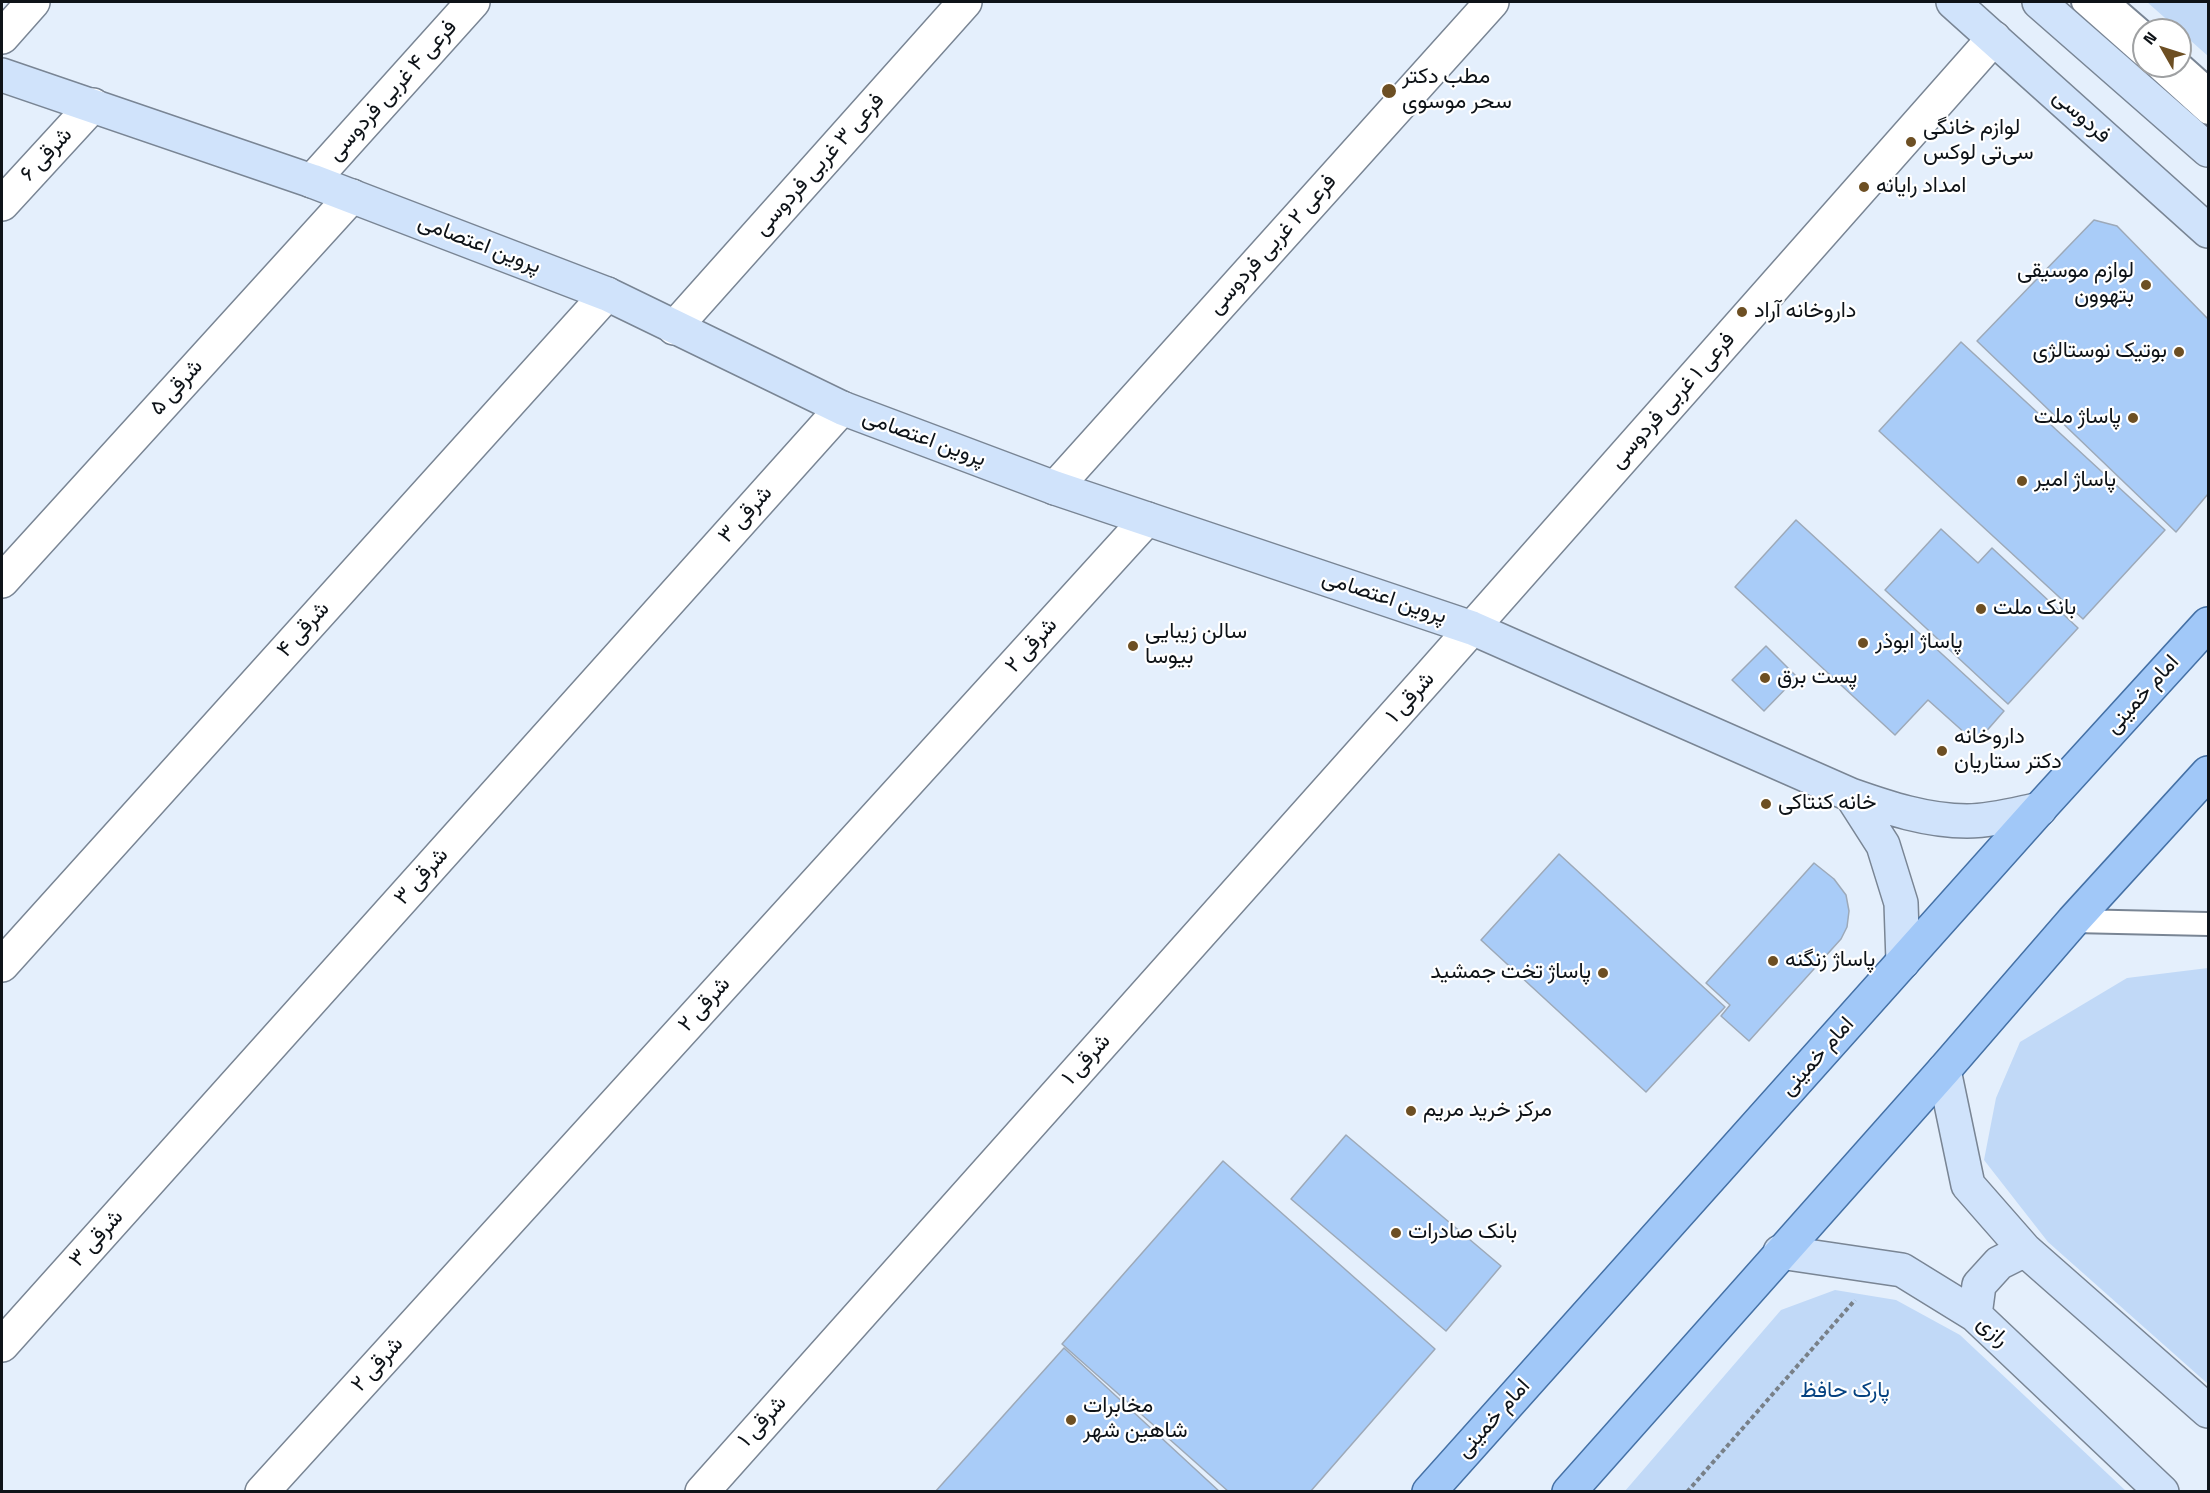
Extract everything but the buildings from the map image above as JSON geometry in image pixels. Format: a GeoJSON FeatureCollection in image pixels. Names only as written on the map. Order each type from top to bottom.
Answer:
{"type":"FeatureCollection","features":[{"type":"Feature","properties":{"kind":"main road","name":"فردوسی"},"geometry":{"type":"LineString","coordinates":[[1953,2],[2208,231]]}},
{"type":"Feature","properties":{"kind":"main road"},"geometry":{"type":"LineString","coordinates":[[2039,2],[2208,150]]}},
{"type":"Feature","properties":{"kind":"main road","name":"پروین اعتصامی"},"geometry":{"type":"LineString","coordinates":[[2,75],[312,181],[607,294],[842,408],[1055,488],[1472,628],[1851,795],[1901,812],[1967,821],[2003,817],[2040,809]]}},
{"type":"Feature","properties":{"kind":"main road","name":"امام خمینی"},"geometry":{"type":"LineString","coordinates":[[1429,1491],[2208,624]]}},
{"type":"Feature","properties":{"kind":"main road"},"geometry":{"type":"LineString","coordinates":[[1569,1491],[1944,1070],[2073,921],[2208,773]]}},
{"type":"Feature","properties":{"kind":"main road"},"geometry":{"type":"LineString","coordinates":[[1851,795],[1883,845],[1901,903],[1903,962]]}},
{"type":"Feature","properties":{"kind":"main road"},"geometry":{"type":"LineString","coordinates":[[1944,1070],[1968,1185],[2025,1250],[2208,1412]]}},
{"type":"Feature","properties":{"kind":"main road"},"geometry":{"type":"LineString","coordinates":[[1975,1315],[1979,1285],[1999,1263],[2025,1250]]}},
{"type":"Feature","properties":{"kind":"main road","name":"رازی"},"geometry":{"type":"LineString","coordinates":[[1780,1252],[1902,1270],[1975,1315],[2162,1491]]}},
{"type":"Feature","properties":{"kind":"street"},"geometry":{"type":"LineString","coordinates":[[2,37],[33,2]]}},
{"type":"Feature","properties":{"kind":"street","name":"فرعی ۴ غربی فردوسی"},"geometry":{"type":"LineString","coordinates":[[312,181],[473,2]]}},
{"type":"Feature","properties":{"kind":"street","name":"فرعی ۳ غربی فردوسی"},"geometry":{"type":"LineString","coordinates":[[674,328],[965,2]]}},
{"type":"Feature","properties":{"kind":"street","name":"فرعی ۲ غربی فردوسی"},"geometry":{"type":"LineString","coordinates":[[1055,488],[1492,2]]}},
{"type":"Feature","properties":{"kind":"street","name":"فرعی ۱ غربی فردوسی"},"geometry":{"type":"LineString","coordinates":[[1472,628],[1994,38]]}},
{"type":"Feature","properties":{"kind":"street","name":"۶ شرقی"},"geometry":{"type":"LineString","coordinates":[[2,204],[93,105]]}},
{"type":"Feature","properties":{"kind":"street","name":"۵ شرقی"},"geometry":{"type":"LineString","coordinates":[[2,581],[351,196]]}},
{"type":"Feature","properties":{"kind":"street","name":"۴ شرقی"},"geometry":{"type":"LineString","coordinates":[[2,965],[607,294]]}},
{"type":"Feature","properties":{"kind":"street","name":"۳ شرقی"},"geometry":{"type":"LineString","coordinates":[[2,1345],[842,408]]}},
{"type":"Feature","properties":{"kind":"street","name":"۲ شرقی"},"geometry":{"type":"LineString","coordinates":[[262,1491],[1147,519]]}},
{"type":"Feature","properties":{"kind":"street","name":"۱ شرقی"},"geometry":{"type":"LineString","coordinates":[[702,1491],[1472,628]]}},
{"type":"Feature","properties":{"kind":"lane"},"geometry":{"type":"LineString","coordinates":[[2083,2],[2132,45]]}},
{"type":"Feature","properties":{"kind":"lane"},"geometry":{"type":"LineString","coordinates":[[2108,2],[2132,23]]}},
{"type":"Feature","properties":{"kind":"lane"},"geometry":{"type":"LineString","coordinates":[[2192,75],[2208,89]]}},
{"type":"Feature","properties":{"kind":"lane"},"geometry":{"type":"LineString","coordinates":[[2169,78],[2208,113]]}},
{"type":"Feature","properties":{"kind":"lane"},"geometry":{"type":"LineString","coordinates":[[2073,921],[2208,924]]}},
{"type":"Feature","properties":{"kind":"path"},"geometry":{"type":"LineString","coordinates":[[1687,1491],[1882,1267]]}},
{"type":"Feature","properties":{"kind":"green space"},"geometry":{"type":"Polygon","coordinates":[[[2147,2],[2208,2],[2208,56],[2192,42],[2192,18],[2165,18],[2147,2]]]}},
{"type":"Feature","properties":{"kind":"green space"},"geometry":{"type":"Polygon","coordinates":[[[2208,968],[2208,1384],[2048,1242],[1984,1160],[1996,1098],[2020,1042],[2127,978],[2208,968]]]}},
{"type":"Feature","properties":{"kind":"green space","name":"پارک حافظ"},"geometry":{"type":"Polygon","coordinates":[[[1835,1290],[1896,1300],[1960,1335],[2126,1491],[1625,1491],[1781,1310],[1835,1290]]]}},
{"type":"Feature","properties":{"kind":"place","name":"مطب دکتر سحر موسوی"},"geometry":{"type":"Point","coordinates":[1389,91]}},
{"type":"Feature","properties":{"kind":"place","name":"لوازم خانگی سی‌تی لوکس"},"geometry":{"type":"Point","coordinates":[1911,142]}},
{"type":"Feature","properties":{"kind":"place","name":"امداد رایانه"},"geometry":{"type":"Point","coordinates":[1864,187]}},
{"type":"Feature","properties":{"kind":"place","name":"لوازم موسیقی بتهوون"},"geometry":{"type":"Point","coordinates":[2146,285]}},
{"type":"Feature","properties":{"kind":"place","name":"داروخانه آراد"},"geometry":{"type":"Point","coordinates":[1742,312]}},
{"type":"Feature","properties":{"kind":"place","name":"بوتیک نوستالژی"},"geometry":{"type":"Point","coordinates":[2179,352]}},
{"type":"Feature","properties":{"kind":"place","name":"پاساژ ملت"},"geometry":{"type":"Point","coordinates":[2133,418]}},
{"type":"Feature","properties":{"kind":"place","name":"پاساژ امیر"},"geometry":{"type":"Point","coordinates":[2022,481]}},
{"type":"Feature","properties":{"kind":"place","name":"بانک ملت"},"geometry":{"type":"Point","coordinates":[1981,609]}},
{"type":"Feature","properties":{"kind":"place","name":"پاساژ ابوذر"},"geometry":{"type":"Point","coordinates":[1863,643]}},
{"type":"Feature","properties":{"kind":"place","name":"سالن زیبایی بیوسا"},"geometry":{"type":"Point","coordinates":[1133,646]}},
{"type":"Feature","properties":{"kind":"place","name":"پست برق"},"geometry":{"type":"Point","coordinates":[1765,678]}},
{"type":"Feature","properties":{"kind":"place","name":"داروخانه دکتر ستاریان"},"geometry":{"type":"Point","coordinates":[1942,751]}},
{"type":"Feature","properties":{"kind":"place","name":"خانه کنتاکی"},"geometry":{"type":"Point","coordinates":[1766,804]}},
{"type":"Feature","properties":{"kind":"place","name":"پاساژ زنگنه"},"geometry":{"type":"Point","coordinates":[1773,961]}},
{"type":"Feature","properties":{"kind":"place","name":"پاساژ تخت جمشید"},"geometry":{"type":"Point","coordinates":[1603,973]}},
{"type":"Feature","properties":{"kind":"place","name":"مرکز خرید مریم"},"geometry":{"type":"Point","coordinates":[1411,1111]}},
{"type":"Feature","properties":{"kind":"place","name":"بانک صادرات"},"geometry":{"type":"Point","coordinates":[1396,1233]}},
{"type":"Feature","properties":{"kind":"place","name":"مخابرات شاهین شهر"},"geometry":{"type":"Point","coordinates":[1071,1420]}}]}
